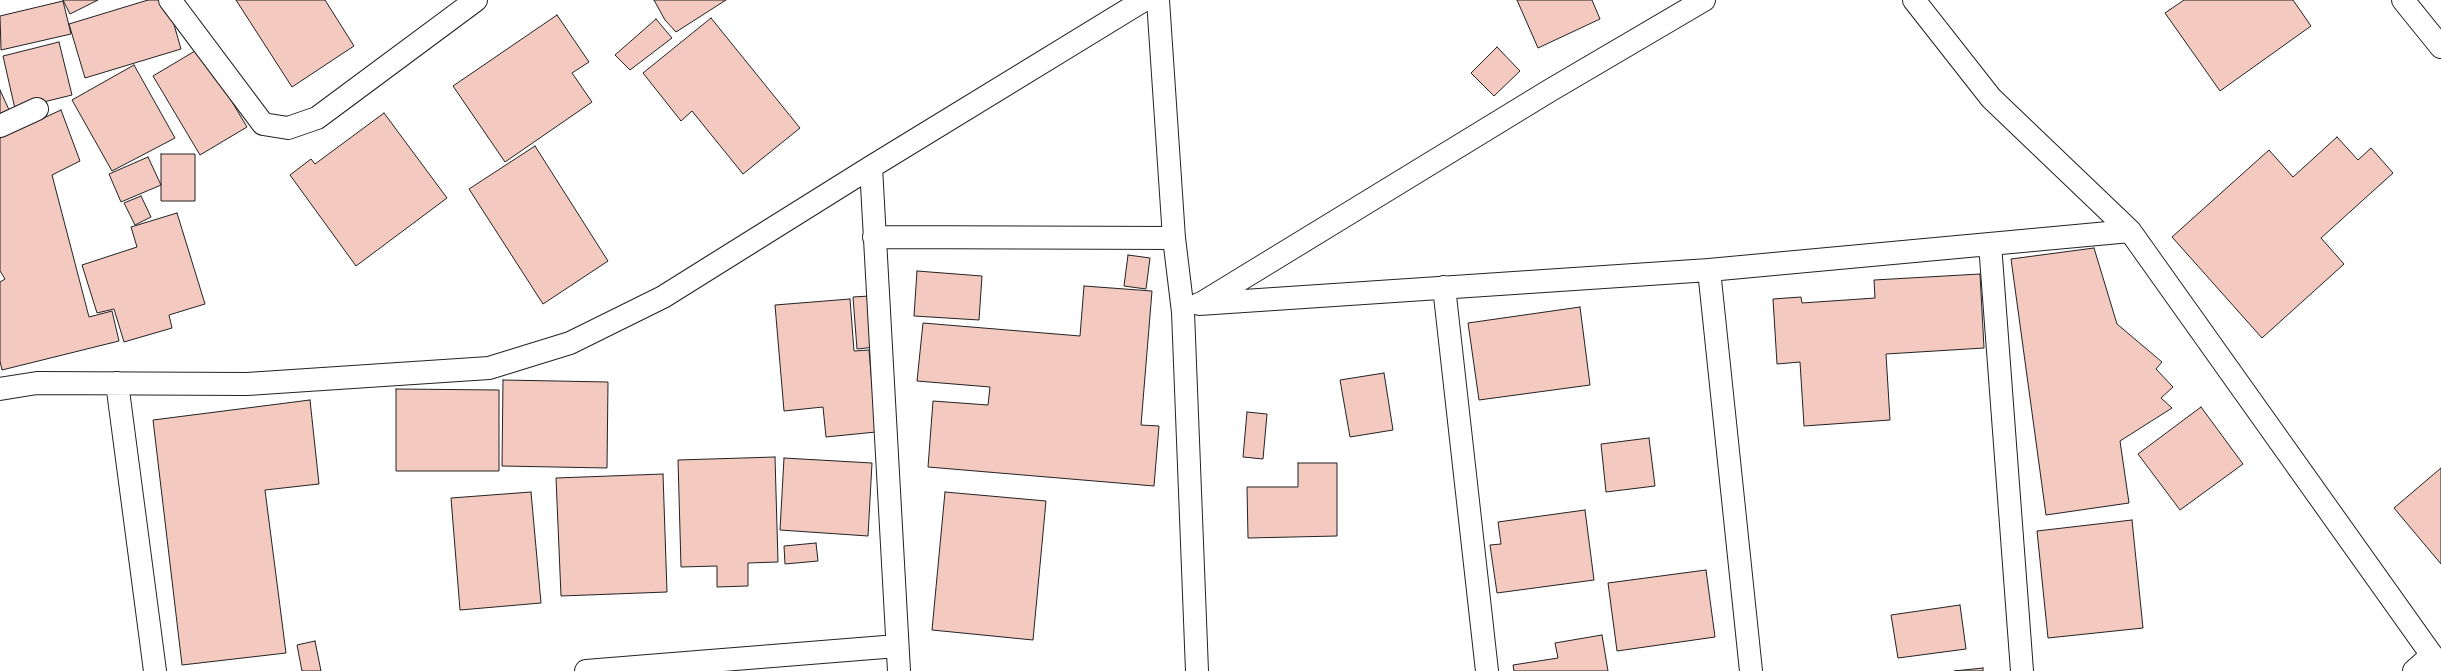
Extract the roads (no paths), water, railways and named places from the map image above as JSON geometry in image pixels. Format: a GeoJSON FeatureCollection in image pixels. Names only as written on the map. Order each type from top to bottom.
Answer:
{"type":"FeatureCollection","features":[{"type":"Feature","properties":{"kind":"street"},"geometry":{"type":"LineString","coordinates":[[170,0],[263,124],[288,128],[317,118],[476,0]]}},
{"type":"Feature","properties":{"kind":"street"},"geometry":{"type":"LineString","coordinates":[[0,389],[36,383],[247,384],[489,368],[570,343],[664,297],[871,167],[1144,0]]}},
{"type":"Feature","properties":{"kind":"street"},"geometry":{"type":"LineString","coordinates":[[1158,0],[1174,238],[1191,308],[1197,671]]}},
{"type":"Feature","properties":{"kind":"street"},"geometry":{"type":"LineString","coordinates":[[1191,308],[1548,91],[1704,0]]}},
{"type":"Feature","properties":{"kind":"street"},"geometry":{"type":"LineString","coordinates":[[1914,0],[1991,98],[2130,231],[2436,662],[2414,671]]}},
{"type":"Feature","properties":{"kind":"street"},"geometry":{"type":"LineString","coordinates":[[2403,0],[2441,47]]}},
{"type":"Feature","properties":{"kind":"street"},"geometry":{"type":"LineString","coordinates":[[0,126],[37,108]]}},
{"type":"Feature","properties":{"kind":"street"},"geometry":{"type":"LineString","coordinates":[[871,167],[899,671]]}},
{"type":"Feature","properties":{"kind":"street"},"geometry":{"type":"LineString","coordinates":[[1191,308],[1444,287],[1709,270],[2130,231]]}},
{"type":"Feature","properties":{"kind":"street"},"geometry":{"type":"LineString","coordinates":[[874,237],[1174,238]]}},
{"type":"Feature","properties":{"kind":"street"},"geometry":{"type":"LineString","coordinates":[[1990,244],[2022,671]]}},
{"type":"Feature","properties":{"kind":"street"},"geometry":{"type":"LineString","coordinates":[[1709,270],[1751,671]]}},
{"type":"Feature","properties":{"kind":"street"},"geometry":{"type":"LineString","coordinates":[[1444,287],[1487,671]]}},
{"type":"Feature","properties":{"kind":"street"},"geometry":{"type":"LineString","coordinates":[[117,383],[156,671]]}},
{"type":"Feature","properties":{"kind":"street"},"geometry":{"type":"LineString","coordinates":[[586,671],[640,669],[897,646]]}}]}
